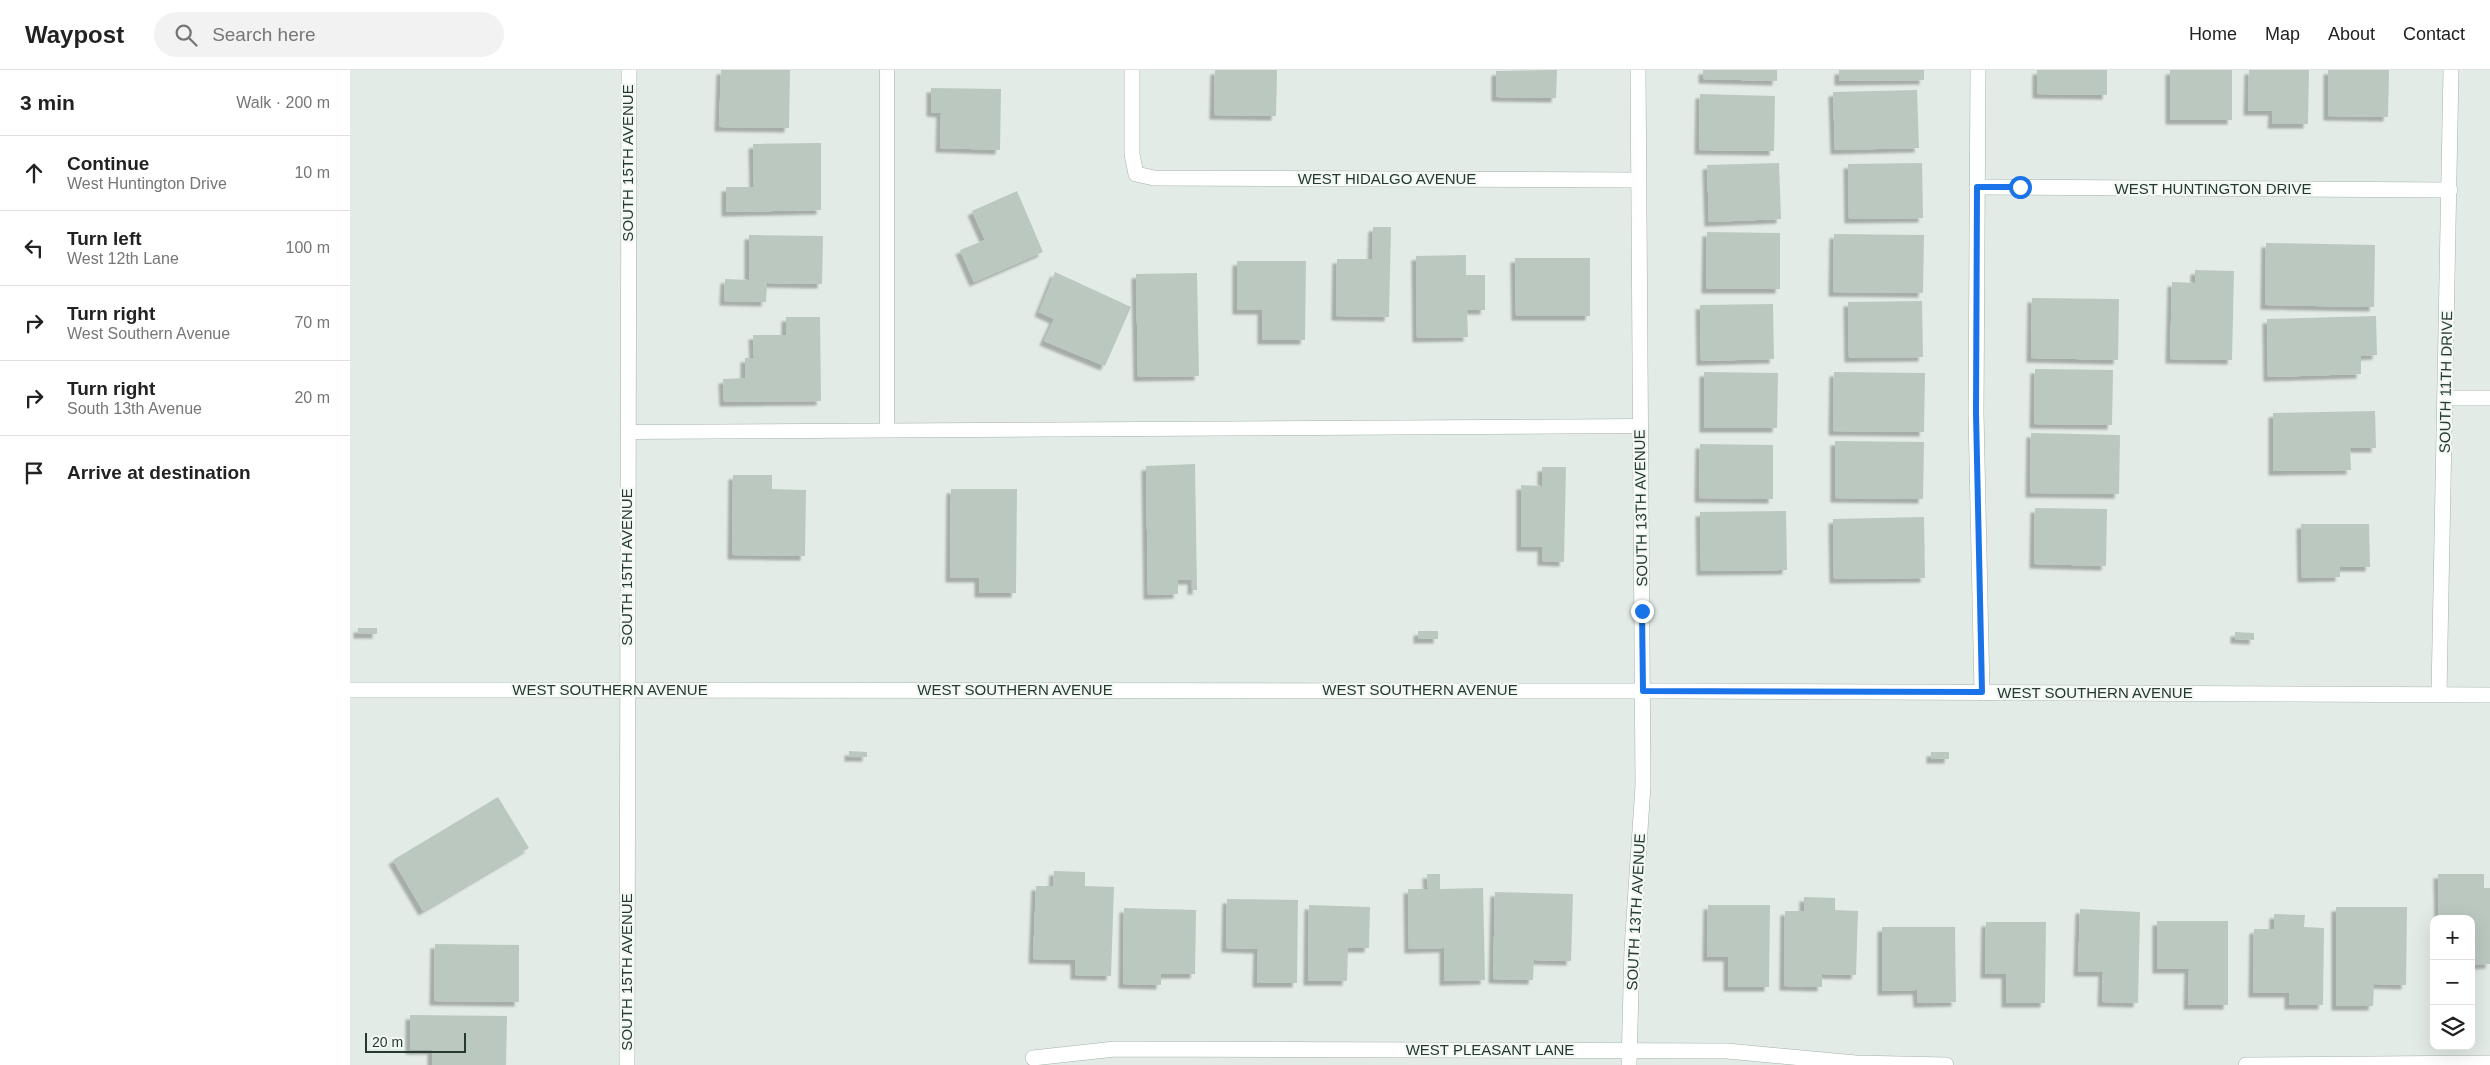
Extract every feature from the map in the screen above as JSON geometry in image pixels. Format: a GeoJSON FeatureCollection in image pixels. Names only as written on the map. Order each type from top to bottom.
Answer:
{"type":"FeatureCollection","features":[{"type":"Feature","properties":{"kind":"street","name":"SOUTH 15TH AVENUE"},"geometry":{"type":"LineString","coordinates":[[627,1065],[629,70]]}},
{"type":"Feature","properties":{"kind":"street","name":"WEST HIDALGO AVENUE"},"geometry":{"type":"LineString","coordinates":[[1132,70],[1132,154],[1136,174],[1154,178],[1637,180]]}},
{"type":"Feature","properties":{"kind":"street","name":"SOUTH 13TH AVENUE"},"geometry":{"type":"LineString","coordinates":[[1629,1058],[1632,949],[1643,786],[1637,180],[1638,70]]}},
{"type":"Feature","properties":{"kind":"street"},"geometry":{"type":"LineString","coordinates":[[1978,70],[1976,413],[1982,692]]}},
{"type":"Feature","properties":{"kind":"street","name":"SOUTH 11TH DRIVE"},"geometry":{"type":"LineString","coordinates":[[2439,694],[2450,190],[2450,70]]}},
{"type":"Feature","properties":{"kind":"street","name":"WEST HUNTINGTON DRIVE"},"geometry":{"type":"LineString","coordinates":[[1977,187],[2450,190]]}},
{"type":"Feature","properties":{"kind":"street"},"geometry":{"type":"LineString","coordinates":[[2446,398],[2490,398]]}},
{"type":"Feature","properties":{"kind":"street","name":"WEST SOUTHERN AVENUE"},"geometry":{"type":"LineString","coordinates":[[350,690],[1643,691],[2490,695]]}},
{"type":"Feature","properties":{"kind":"street","name":"WEST PLEASANT LANE"},"geometry":{"type":"LineString","coordinates":[[1033,1058],[1115,1048],[1629,1058],[1726,1051],[1856,1063],[1946,1065]]}},
{"type":"Feature","properties":{"kind":"street"},"geometry":{"type":"LineString","coordinates":[[2246,1065],[2490,1063]]}},
{"type":"Feature","properties":{"kind":"lane"},"geometry":{"type":"LineString","coordinates":[[888,70],[888,430]]}},
{"type":"Feature","properties":{"kind":"lane"},"geometry":{"type":"LineString","coordinates":[[628,432],[1640,426]]}},
{"type":"Feature","properties":{"kind":"building"},"geometry":{"type":"Polygon","coordinates":[[[721,70],[790,70],[789,128],[719,127],[721,70]]]}},
{"type":"Feature","properties":{"kind":"building"},"geometry":{"type":"Polygon","coordinates":[[[1215,70],[1277,70],[1276,116],[1214,115],[1215,70]]]}},
{"type":"Feature","properties":{"kind":"building"},"geometry":{"type":"Polygon","coordinates":[[[1557,70],[1556,98],[1496,97],[1496,71],[1557,70]]]}},
{"type":"Feature","properties":{"kind":"building"},"geometry":{"type":"Polygon","coordinates":[[[1703,70],[1777,70],[1777,81],[1703,79],[1703,70]]]}},
{"type":"Feature","properties":{"kind":"building"},"geometry":{"type":"Polygon","coordinates":[[[1839,70],[1924,70],[1924,80],[1839,81],[1839,70]]]}},
{"type":"Feature","properties":{"kind":"building"},"geometry":{"type":"Polygon","coordinates":[[[2037,70],[2107,70],[2107,95],[2037,94],[2037,70]]]}},
{"type":"Feature","properties":{"kind":"building"},"geometry":{"type":"Polygon","coordinates":[[[2170,70],[2232,70],[2232,120],[2170,120],[2170,70]]]}},
{"type":"Feature","properties":{"kind":"building"},"geometry":{"type":"Polygon","coordinates":[[[2249,70],[2309,70],[2308,124],[2272,124],[2273,111],[2248,111],[2249,70]]]}},
{"type":"Feature","properties":{"kind":"building"},"geometry":{"type":"Polygon","coordinates":[[[2328,70],[2389,70],[2388,117],[2328,116],[2328,70]]]}},
{"type":"Feature","properties":{"kind":"building"},"geometry":{"type":"Polygon","coordinates":[[[931,88],[1001,89],[1000,150],[940,148],[941,113],[931,112],[931,88]]]}},
{"type":"Feature","properties":{"kind":"building"},"geometry":{"type":"Polygon","coordinates":[[[1917,90],[1919,148],[1835,150],[1833,92],[1917,90]]]}},
{"type":"Feature","properties":{"kind":"building"},"geometry":{"type":"Polygon","coordinates":[[[1700,94],[1775,96],[1774,151],[1699,150],[1700,94]]]}},
{"type":"Feature","properties":{"kind":"building"},"geometry":{"type":"Polygon","coordinates":[[[821,143],[821,210],[726,212],[726,187],[754,187],[753,144],[821,143]]]}},
{"type":"Feature","properties":{"kind":"building"},"geometry":{"type":"Polygon","coordinates":[[[1779,163],[1781,219],[1709,222],[1707,165],[1779,163]]]}},
{"type":"Feature","properties":{"kind":"building"},"geometry":{"type":"Polygon","coordinates":[[[1922,163],[1923,218],[1849,219],[1848,164],[1922,163]]]}},
{"type":"Feature","properties":{"kind":"building"},"geometry":{"type":"Polygon","coordinates":[[[1017,191],[1043,252],[974,282],[960,250],[985,240],[972,211],[1017,191]]]}},
{"type":"Feature","properties":{"kind":"building"},"geometry":{"type":"Polygon","coordinates":[[[1373,227],[1391,227],[1389,317],[1336,316],[1337,259],[1372,259],[1373,227]]]}},
{"type":"Feature","properties":{"kind":"building"},"geometry":{"type":"Polygon","coordinates":[[[1707,232],[1780,233],[1780,289],[1706,289],[1707,232]]]}},
{"type":"Feature","properties":{"kind":"building"},"geometry":{"type":"Polygon","coordinates":[[[1834,234],[1924,235],[1923,293],[1833,292],[1834,234]]]}},
{"type":"Feature","properties":{"kind":"building"},"geometry":{"type":"Polygon","coordinates":[[[749,235],[823,236],[822,284],[767,283],[766,302],[724,301],[725,279],[749,280],[749,235]]]}},
{"type":"Feature","properties":{"kind":"building"},"geometry":{"type":"Polygon","coordinates":[[[2266,243],[2375,245],[2374,307],[2265,305],[2266,243]]]}},
{"type":"Feature","properties":{"kind":"building"},"geometry":{"type":"Polygon","coordinates":[[[1466,255],[1466,275],[1485,275],[1485,310],[1467,310],[1468,337],[1417,338],[1416,256],[1466,255]]]}},
{"type":"Feature","properties":{"kind":"building"},"geometry":{"type":"Polygon","coordinates":[[[1515,258],[1590,258],[1590,316],[1516,316],[1515,258]]]}},
{"type":"Feature","properties":{"kind":"building"},"geometry":{"type":"Polygon","coordinates":[[[1237,261],[1306,261],[1305,340],[1262,340],[1262,310],[1237,310],[1237,261]]]}},
{"type":"Feature","properties":{"kind":"building"},"geometry":{"type":"Polygon","coordinates":[[[2195,270],[2234,271],[2232,360],[2170,359],[2172,282],[2195,283],[2195,270]]]}},
{"type":"Feature","properties":{"kind":"building"},"geometry":{"type":"Polygon","coordinates":[[[1055,272],[1131,307],[1105,366],[1044,341],[1054,319],[1039,312],[1055,272]]]}},
{"type":"Feature","properties":{"kind":"building"},"geometry":{"type":"Polygon","coordinates":[[[1197,273],[1199,376],[1138,377],[1136,274],[1197,273]]]}},
{"type":"Feature","properties":{"kind":"building"},"geometry":{"type":"Polygon","coordinates":[[[2032,298],[2119,299],[2118,360],[2031,358],[2032,298]]]}},
{"type":"Feature","properties":{"kind":"building"},"geometry":{"type":"Polygon","coordinates":[[[1922,301],[1923,357],[1849,358],[1848,302],[1922,301]]]}},
{"type":"Feature","properties":{"kind":"building"},"geometry":{"type":"Polygon","coordinates":[[[1773,304],[1774,359],[1701,361],[1700,305],[1773,304]]]}},
{"type":"Feature","properties":{"kind":"building"},"geometry":{"type":"Polygon","coordinates":[[[2376,316],[2377,355],[2361,356],[2361,374],[2268,377],[2267,319],[2376,316]]]}},
{"type":"Feature","properties":{"kind":"building"},"geometry":{"type":"Polygon","coordinates":[[[786,317],[820,317],[821,401],[724,402],[723,379],[745,378],[745,358],[754,358],[753,335],[786,335],[786,317]]]}},
{"type":"Feature","properties":{"kind":"building"},"geometry":{"type":"Polygon","coordinates":[[[2035,369],[2113,370],[2112,425],[2034,424],[2035,369]]]}},
{"type":"Feature","properties":{"kind":"building"},"geometry":{"type":"Polygon","coordinates":[[[1704,372],[1778,373],[1777,428],[1704,428],[1704,372]]]}},
{"type":"Feature","properties":{"kind":"building"},"geometry":{"type":"Polygon","coordinates":[[[1834,372],[1925,373],[1924,432],[1833,431],[1834,372]]]}},
{"type":"Feature","properties":{"kind":"building"},"geometry":{"type":"Polygon","coordinates":[[[2375,411],[2376,448],[2350,448],[2351,470],[2273,471],[2273,413],[2375,411]]]}},
{"type":"Feature","properties":{"kind":"building"},"geometry":{"type":"Polygon","coordinates":[[[2031,433],[2120,435],[2119,494],[2030,493],[2031,433]]]}},
{"type":"Feature","properties":{"kind":"building"},"geometry":{"type":"Polygon","coordinates":[[[1835,441],[1924,442],[1923,499],[1835,498],[1835,441]]]}},
{"type":"Feature","properties":{"kind":"building"},"geometry":{"type":"Polygon","coordinates":[[[1700,444],[1773,445],[1773,499],[1699,498],[1700,444]]]}},
{"type":"Feature","properties":{"kind":"building"},"geometry":{"type":"Polygon","coordinates":[[[1195,464],[1197,590],[1192,590],[1192,580],[1178,580],[1178,594],[1148,595],[1146,466],[1195,464]]]}},
{"type":"Feature","properties":{"kind":"building"},"geometry":{"type":"Polygon","coordinates":[[[1542,467],[1566,467],[1564,562],[1542,561],[1542,547],[1521,547],[1521,485],[1542,486],[1542,467]]]}},
{"type":"Feature","properties":{"kind":"building"},"geometry":{"type":"Polygon","coordinates":[[[733,475],[772,475],[772,489],[806,490],[805,556],[732,555],[733,475]]]}},
{"type":"Feature","properties":{"kind":"building"},"geometry":{"type":"Polygon","coordinates":[[[951,489],[1017,489],[1016,593],[979,593],[979,578],[950,578],[951,489]]]}},
{"type":"Feature","properties":{"kind":"building"},"geometry":{"type":"Polygon","coordinates":[[[2035,508],[2107,509],[2106,566],[2034,564],[2035,508]]]}},
{"type":"Feature","properties":{"kind":"building"},"geometry":{"type":"Polygon","coordinates":[[[1786,511],[1787,570],[1701,571],[1700,512],[1786,511]]]}},
{"type":"Feature","properties":{"kind":"building"},"geometry":{"type":"Polygon","coordinates":[[[1924,517],[1925,578],[1834,579],[1833,519],[1924,517]]]}},
{"type":"Feature","properties":{"kind":"building"},"geometry":{"type":"Polygon","coordinates":[[[2301,524],[2369,524],[2370,567],[2340,567],[2340,577],[2302,578],[2301,524]]]}},
{"type":"Feature","properties":{"kind":"building"},"geometry":{"type":"Polygon","coordinates":[[[358,628],[377,628],[377,634],[358,634],[358,628]]]}},
{"type":"Feature","properties":{"kind":"building"},"geometry":{"type":"Polygon","coordinates":[[[1418,631],[1438,631],[1438,639],[1418,639],[1418,631]]]}},
{"type":"Feature","properties":{"kind":"building"},"geometry":{"type":"Polygon","coordinates":[[[2235,632],[2254,633],[2254,640],[2235,639],[2235,632]]]}},
{"type":"Feature","properties":{"kind":"building"},"geometry":{"type":"Polygon","coordinates":[[[849,751],[867,752],[867,757],[849,757],[849,751]]]}},
{"type":"Feature","properties":{"kind":"building"},"geometry":{"type":"Polygon","coordinates":[[[1931,752],[1949,752],[1949,759],[1931,759],[1931,752]]]}},
{"type":"Feature","properties":{"kind":"building"},"geometry":{"type":"Polygon","coordinates":[[[498,797],[529,848],[423,911],[393,860],[498,797]]]}},
{"type":"Feature","properties":{"kind":"building"},"geometry":{"type":"Polygon","coordinates":[[[1054,871],[1085,872],[1085,886],[1114,887],[1111,976],[1075,975],[1075,960],[1033,959],[1036,886],[1053,886],[1054,871]]]}},
{"type":"Feature","properties":{"kind":"building"},"geometry":{"type":"Polygon","coordinates":[[[1427,874],[1440,874],[1440,889],[1483,888],[1485,980],[1444,981],[1444,948],[1409,949],[1408,889],[1428,889],[1427,874]]]}},
{"type":"Feature","properties":{"kind":"building"},"geometry":{"type":"Polygon","coordinates":[[[2438,874],[2484,874],[2484,888],[2490,888],[2490,964],[2475,965],[2475,915],[2439,915],[2438,874]]]}},
{"type":"Feature","properties":{"kind":"building"},"geometry":{"type":"Polygon","coordinates":[[[1495,892],[1573,894],[1571,961],[1534,960],[1533,980],[1493,979],[1495,892]]]}},
{"type":"Feature","properties":{"kind":"building"},"geometry":{"type":"Polygon","coordinates":[[[1804,897],[1835,898],[1835,910],[1858,911],[1856,975],[1822,974],[1822,987],[1784,986],[1785,911],[1804,911],[1804,897]]]}},
{"type":"Feature","properties":{"kind":"building"},"geometry":{"type":"Polygon","coordinates":[[[1227,899],[1298,900],[1297,983],[1257,983],[1258,949],[1226,948],[1227,899]]]}},
{"type":"Feature","properties":{"kind":"building"},"geometry":{"type":"Polygon","coordinates":[[[1309,905],[1370,907],[1369,948],[1348,948],[1347,981],[1308,981],[1309,905]]]}},
{"type":"Feature","properties":{"kind":"building"},"geometry":{"type":"Polygon","coordinates":[[[1708,905],[1770,905],[1769,987],[1728,987],[1728,957],[1707,957],[1708,905]]]}},
{"type":"Feature","properties":{"kind":"building"},"geometry":{"type":"Polygon","coordinates":[[[2336,907],[2407,907],[2406,985],[2374,984],[2373,1006],[2336,1006],[2336,907]]]}},
{"type":"Feature","properties":{"kind":"building"},"geometry":{"type":"Polygon","coordinates":[[[1124,908],[1196,910],[1195,974],[1161,974],[1161,985],[1123,984],[1124,908]]]}},
{"type":"Feature","properties":{"kind":"building"},"geometry":{"type":"Polygon","coordinates":[[[2080,909],[2140,912],[2138,1003],[2102,1002],[2103,972],[2078,972],[2080,909]]]}},
{"type":"Feature","properties":{"kind":"building"},"geometry":{"type":"Polygon","coordinates":[[[2274,914],[2305,915],[2304,927],[2324,928],[2323,1005],[2289,1005],[2289,993],[2253,993],[2254,929],[2274,929],[2274,914]]]}},
{"type":"Feature","properties":{"kind":"building"},"geometry":{"type":"Polygon","coordinates":[[[2157,921],[2228,921],[2228,1005],[2188,1005],[2189,969],[2157,969],[2157,921]]]}},
{"type":"Feature","properties":{"kind":"building"},"geometry":{"type":"Polygon","coordinates":[[[1986,922],[2046,922],[2045,1003],[2006,1003],[2006,974],[1985,974],[1986,922]]]}},
{"type":"Feature","properties":{"kind":"building"},"geometry":{"type":"Polygon","coordinates":[[[1882,927],[1955,927],[1956,1002],[1918,1003],[1917,990],[1882,991],[1882,927]]]}},
{"type":"Feature","properties":{"kind":"building"},"geometry":{"type":"Polygon","coordinates":[[[435,944],[519,945],[519,1002],[434,1001],[435,944]]]}},
{"type":"Feature","properties":{"kind":"building"},"geometry":{"type":"Polygon","coordinates":[[[410,1015],[507,1016],[506,1065],[432,1065],[432,1050],[410,1050],[410,1015]]]}},
{"type":"Feature","properties":{"kind":"route"},"geometry":{"type":"LineString","coordinates":[[1642,611],[1643,691],[1982,692],[1976,413],[1977,187],[2020,187]]}}]}
